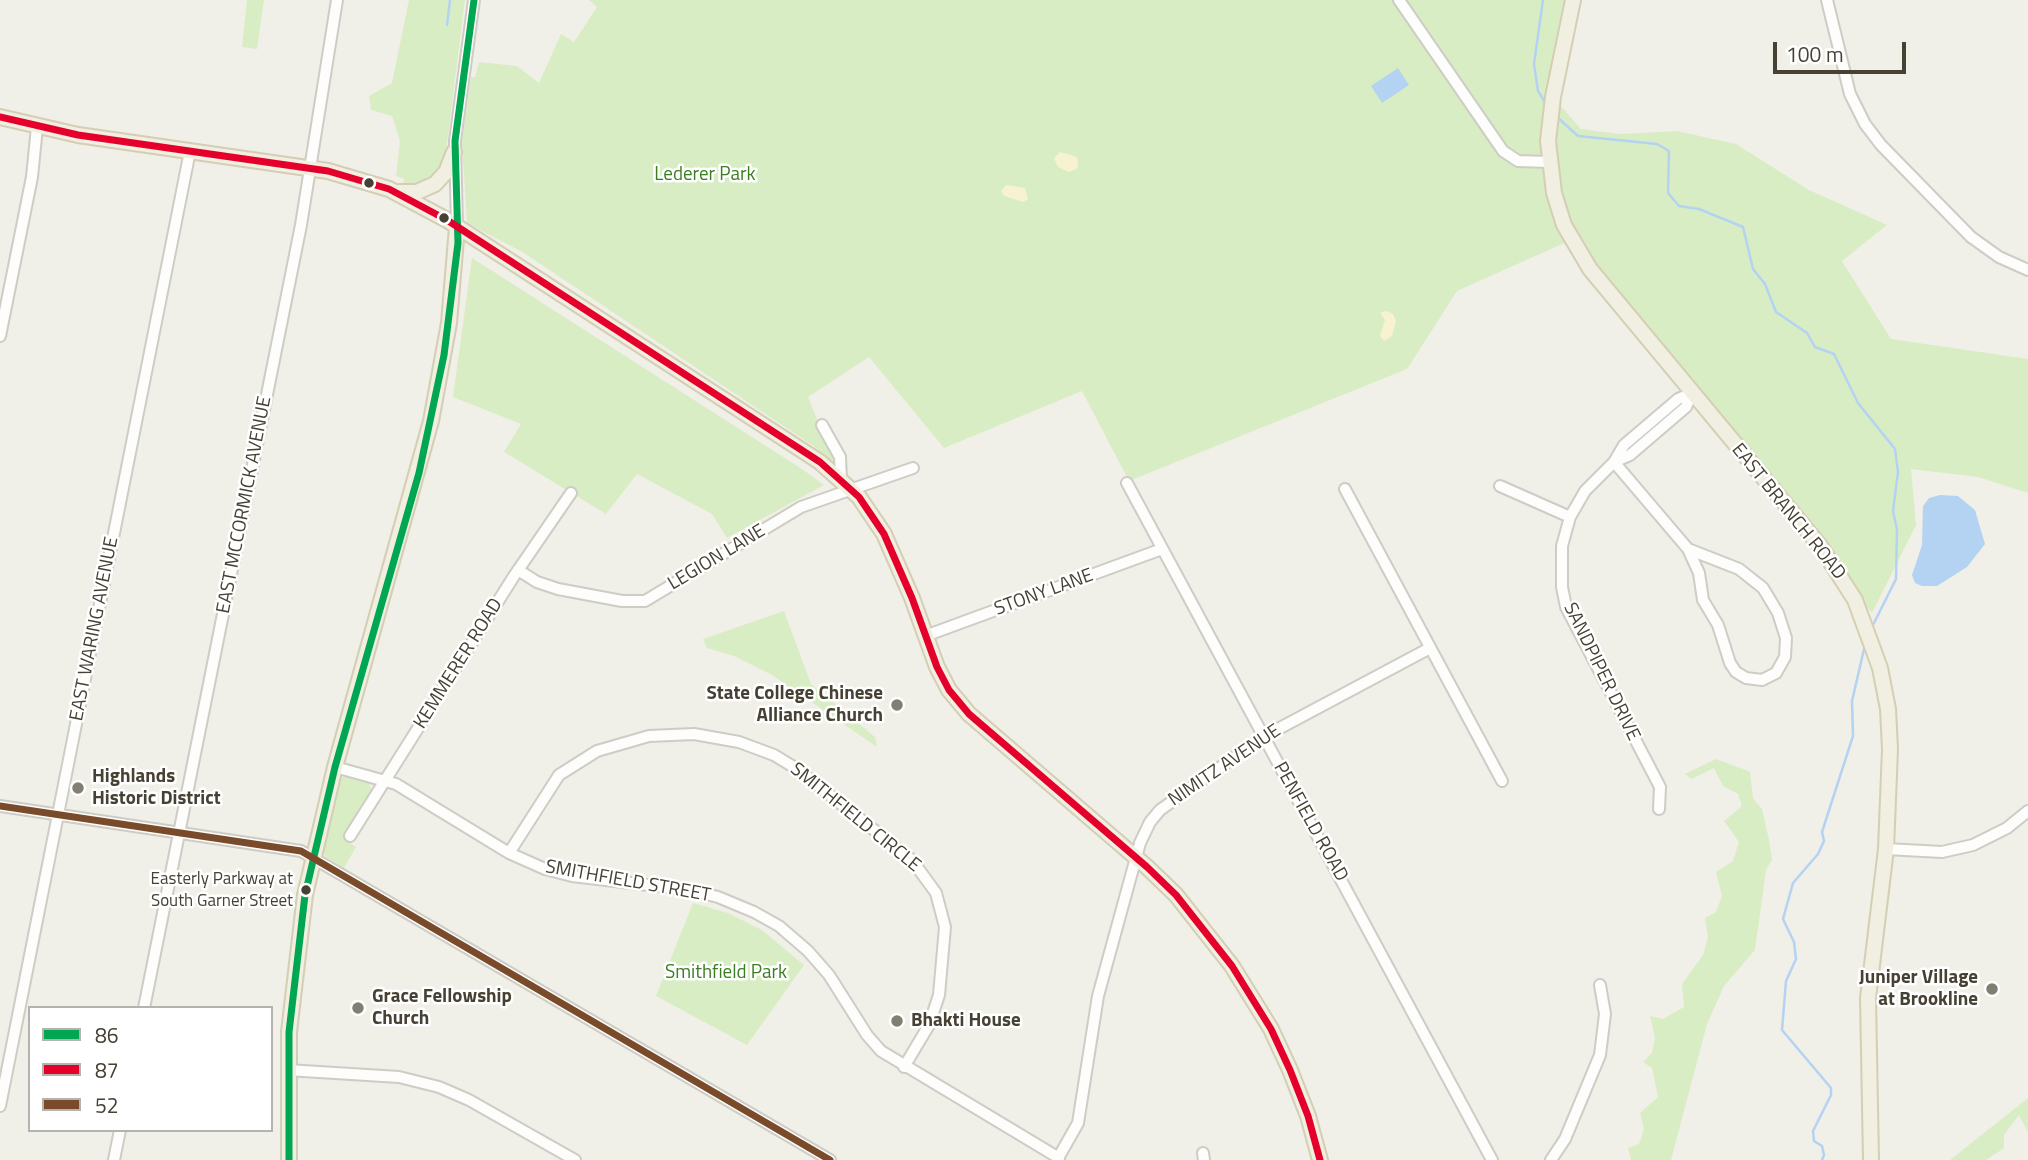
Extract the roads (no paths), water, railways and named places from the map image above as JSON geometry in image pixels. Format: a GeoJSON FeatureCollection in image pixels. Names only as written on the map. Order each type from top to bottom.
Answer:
{"type":"FeatureCollection","features":[{"type":"Feature","properties":{"kind":"main road","name":"EAST BRANCH ROAD"},"geometry":{"type":"LineString","coordinates":[[1573,0],[1553,97],[1549,163],[1556,204],[1571,240],[1590,269],[1821,547],[1860,610],[1878,662],[1889,730],[1886,849],[1868,998],[1871,1160]]}},
{"type":"Feature","properties":{"kind":"main road"},"geometry":{"type":"LineString","coordinates":[[0,117],[37,127],[311,168],[359,178],[397,192],[457,227],[820,462],[847,485],[875,519],[891,548],[949,690],[969,714],[1136,856],[1176,895],[1252,996],[1290,1070],[1308,1116],[1320,1160]]}},
{"type":"Feature","properties":{"kind":"main road"},"geometry":{"type":"LineString","coordinates":[[397,192],[415,192],[432,186],[444,176],[454,152]]}},
{"type":"Feature","properties":{"kind":"main road"},"geometry":{"type":"LineString","coordinates":[[289,1160],[287,1070],[296,960],[314,856],[335,767],[431,421],[449,323],[457,227]]}},
{"type":"Feature","properties":{"kind":"street","name":"EAST MCCORMICK AVENUE"},"geometry":{"type":"LineString","coordinates":[[144,1006],[311,168],[337,0]]}},
{"type":"Feature","properties":{"kind":"street"},"geometry":{"type":"LineString","coordinates":[[457,227],[454,152],[474,0]]}},
{"type":"Feature","properties":{"kind":"street"},"geometry":{"type":"LineString","coordinates":[[1398,0],[1503,151],[1518,161],[1549,163]]}},
{"type":"Feature","properties":{"kind":"street"},"geometry":{"type":"LineString","coordinates":[[1826,0],[1850,94],[1865,124],[1881,145],[1971,237],[1999,257],[2028,270]]}},
{"type":"Feature","properties":{"kind":"street"},"geometry":{"type":"LineString","coordinates":[[0,336],[32,177],[37,127]]}},
{"type":"Feature","properties":{"kind":"street","name":"EAST WARING AVENUE"},"geometry":{"type":"LineString","coordinates":[[0,1106],[190,151]]}},
{"type":"Feature","properties":{"kind":"street","name":"SANDPIPER DRIVE"},"geometry":{"type":"LineString","coordinates":[[1659,809],[1660,787],[1566,607],[1560,567],[1563,539],[1570,517],[1585,491],[1614,462],[1630,455],[1686,407],[1692,393]]}},
{"type":"Feature","properties":{"kind":"street"},"geometry":{"type":"LineString","coordinates":[[822,425],[840,457],[847,485]]}},
{"type":"Feature","properties":{"kind":"street"},"geometry":{"type":"LineString","coordinates":[[1614,462],[1688,550],[1701,586],[1703,600],[1718,625],[1730,663],[1736,672],[1746,678],[1762,680],[1776,673],[1787,651],[1782,623],[1774,604],[1748,574],[1688,550]]}},
{"type":"Feature","properties":{"kind":"street","name":"LEGION LANE"},"geometry":{"type":"LineString","coordinates":[[518,570],[537,582],[558,589],[622,601],[645,601],[801,508],[847,485],[913,468]]}},
{"type":"Feature","properties":{"kind":"street","name":"PENFIELD ROAD"},"geometry":{"type":"LineString","coordinates":[[1127,484],[1492,1160]]}},
{"type":"Feature","properties":{"kind":"street"},"geometry":{"type":"LineString","coordinates":[[1500,486],[1570,517]]}},
{"type":"Feature","properties":{"kind":"street"},"geometry":{"type":"LineString","coordinates":[[1345,489],[1502,781]]}},
{"type":"Feature","properties":{"kind":"street","name":"KEMMERER ROAD"},"geometry":{"type":"LineString","coordinates":[[350,836],[518,570],[571,493]]}},
{"type":"Feature","properties":{"kind":"street","name":"STONY LANE"},"geometry":{"type":"LineString","coordinates":[[925,636],[1163,549]]}},
{"type":"Feature","properties":{"kind":"street"},"geometry":{"type":"LineString","coordinates":[[1701,586],[1710,560]]}},
{"type":"Feature","properties":{"kind":"street","name":"NIMITZ AVENUE"},"geometry":{"type":"LineString","coordinates":[[1058,1159],[1078,1123],[1083,1104],[1098,996],[1136,856],[1143,835],[1160,810],[1263,737],[1430,648]]}},
{"type":"Feature","properties":{"kind":"street","name":"SMITHFIELD CIRCLE"},"geometry":{"type":"LineString","coordinates":[[509,853],[559,775],[607,748],[649,736],[694,734],[739,742],[774,755],[797,769],[912,860],[936,893],[945,928],[939,995],[929,1026],[904,1067]]}},
{"type":"Feature","properties":{"kind":"street","name":"SMITHFIELD STREET"},"geometry":{"type":"LineString","coordinates":[[335,767],[386,780],[509,853],[561,874],[697,891],[754,912],[779,926],[808,951],[829,975],[872,1042],[904,1067],[1058,1159]]}},
{"type":"Feature","properties":{"kind":"street"},"geometry":{"type":"LineString","coordinates":[[0,806],[301,851],[314,856],[830,1160]]}},
{"type":"Feature","properties":{"kind":"street"},"geometry":{"type":"LineString","coordinates":[[1886,849],[1942,852],[1973,845],[2007,828],[2028,811]]}},
{"type":"Feature","properties":{"kind":"street"},"geometry":{"type":"LineString","coordinates":[[1551,1160],[1566,1139],[1600,1055],[1605,1014],[1600,985]]}},
{"type":"Feature","properties":{"kind":"street"},"geometry":{"type":"LineString","coordinates":[[287,1070],[399,1077],[439,1087],[469,1100],[575,1160]]}},
{"type":"Feature","properties":{"kind":"street"},"geometry":{"type":"LineString","coordinates":[[114,1160],[120,1132]]}},
{"type":"Feature","properties":{"kind":"water"},"geometry":{"type":"Polygon","coordinates":[[[1398,68],[1409,85],[1382,103],[1371,86],[1398,68]]]}},
{"type":"Feature","properties":{"kind":"water"},"geometry":{"type":"Polygon","coordinates":[[[1940,495],[1958,496],[1975,510],[1985,544],[1967,567],[1937,586],[1922,586],[1915,583],[1912,575],[1922,545],[1923,506],[1929,498],[1940,495]]]}},
{"type":"Feature","properties":{"kind":"waterway"},"geometry":{"type":"LineString","coordinates":[[447,25],[450,0]]}},
{"type":"Feature","properties":{"kind":"waterway"},"geometry":{"type":"LineString","coordinates":[[1543,0],[1534,64],[1538,91],[1546,104]]}},
{"type":"Feature","properties":{"kind":"waterway"},"geometry":{"type":"LineString","coordinates":[[1557,117],[1578,136],[1657,144],[1669,151],[1668,193],[1679,206],[1699,209],[1743,227],[1753,269],[1765,284],[1776,312],[1807,333],[1815,347],[1834,354],[1858,403],[1895,449],[1898,472],[1893,511],[1897,530],[1896,579],[1871,629]]}},
{"type":"Feature","properties":{"kind":"waterway"},"geometry":{"type":"LineString","coordinates":[[1822,1160],[1822,1146],[1814,1141],[1813,1131],[1831,1095],[1831,1088],[1782,1030],[1786,981],[1796,959],[1794,942],[1783,919],[1793,883],[1818,854],[1824,841],[1822,832],[1853,736],[1852,701],[1865,645]]}},
{"type":"Feature","properties":{"kind":"place","name":"State College Chinese Alliance Church"},"geometry":{"type":"Point","coordinates":[897,705]}},
{"type":"Feature","properties":{"kind":"place","name":"Highlands Historic District"},"geometry":{"type":"Point","coordinates":[78,788]}},
{"type":"Feature","properties":{"kind":"place","name":"Easterly Parkway at South Garner Street"},"geometry":{"type":"Point","coordinates":[306,890]}},
{"type":"Feature","properties":{"kind":"place","name":"Juniper Village at Brookline"},"geometry":{"type":"Point","coordinates":[1992,989]}},
{"type":"Feature","properties":{"kind":"place","name":"Grace Fellowship Church"},"geometry":{"type":"Point","coordinates":[358,1008]}},
{"type":"Feature","properties":{"kind":"place","name":"Bhakti House"},"geometry":{"type":"Point","coordinates":[897,1021]}},
{"type":"Feature","properties":{"kind":"park label","name":"Lederer Park"},"geometry":{"type":"Point","coordinates":[705,175]}},
{"type":"Feature","properties":{"kind":"park label","name":"Smithfield Park"},"geometry":{"type":"Point","coordinates":[726,973]}}]}
